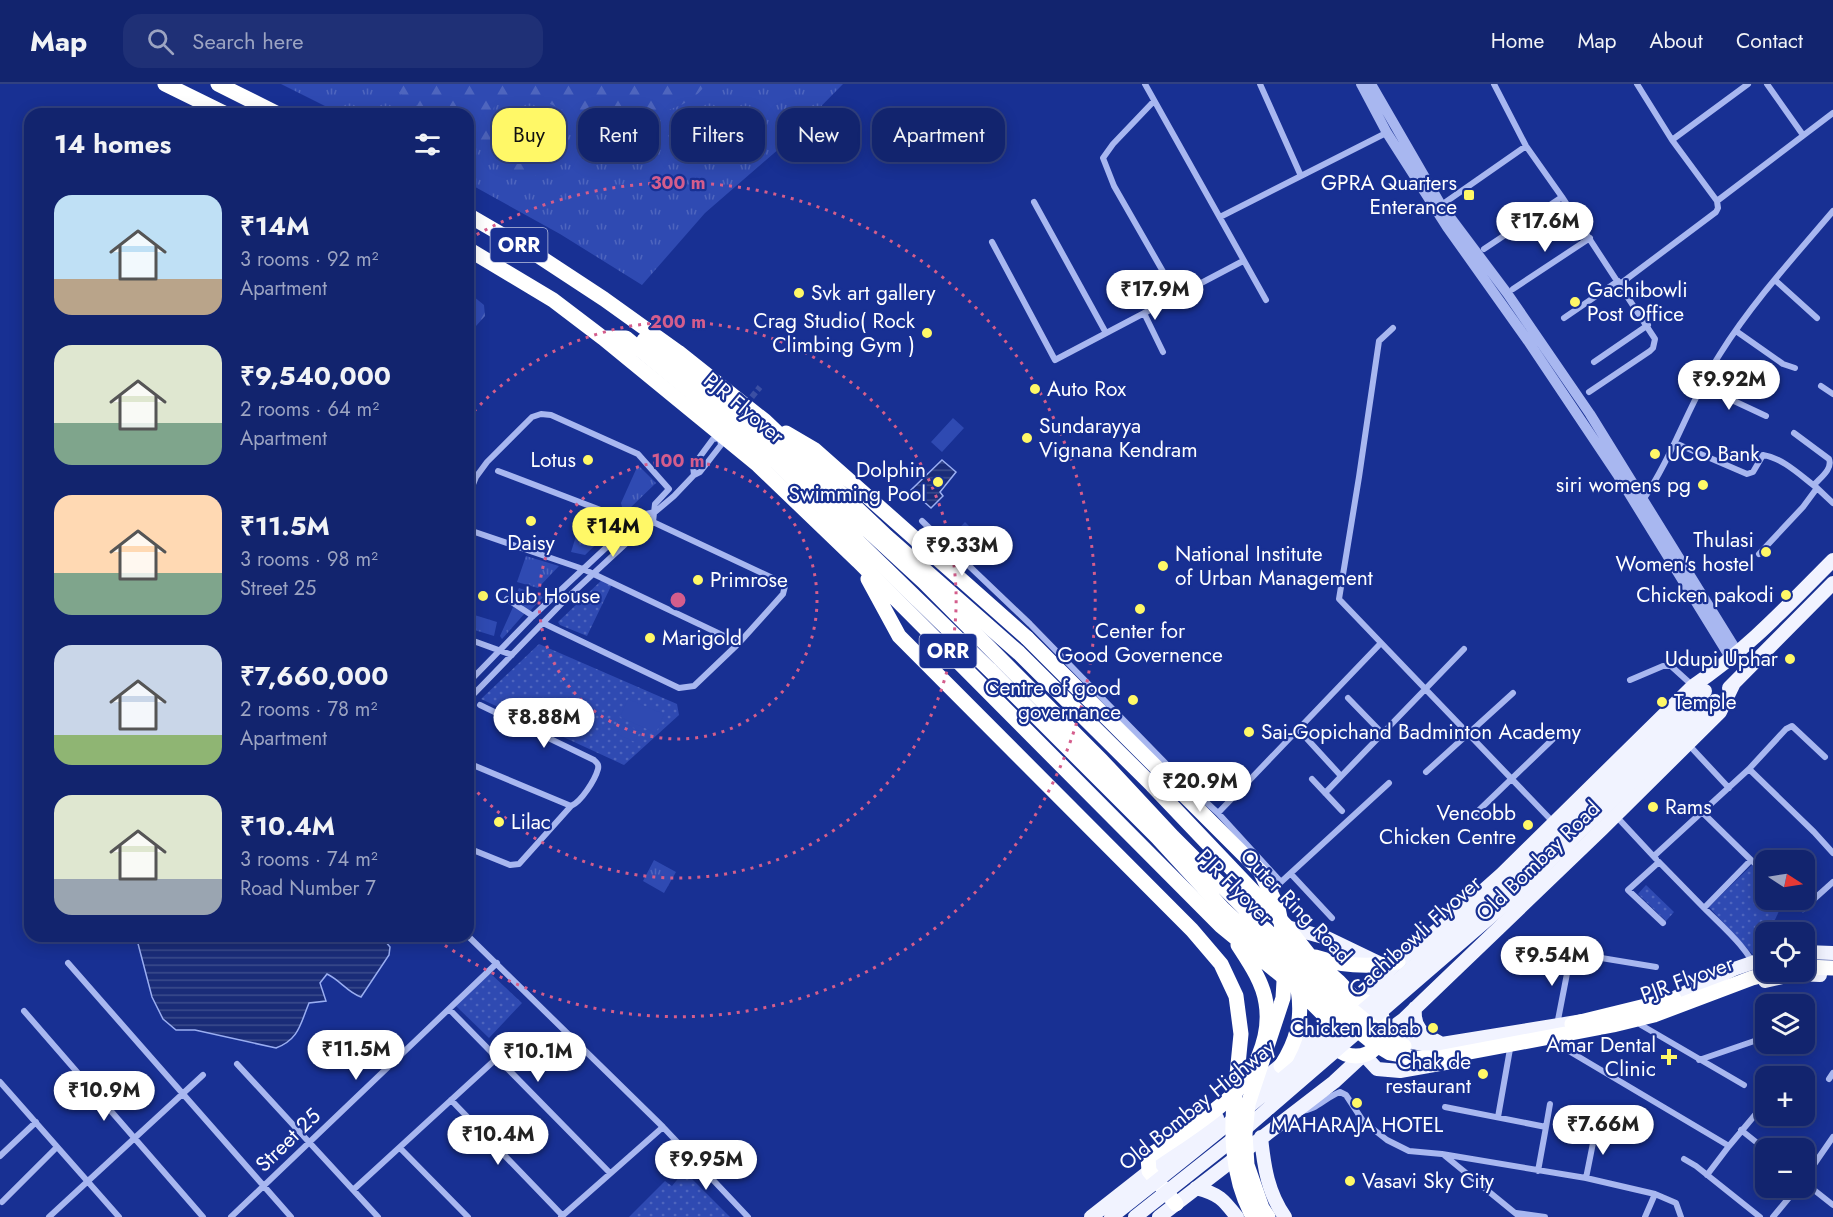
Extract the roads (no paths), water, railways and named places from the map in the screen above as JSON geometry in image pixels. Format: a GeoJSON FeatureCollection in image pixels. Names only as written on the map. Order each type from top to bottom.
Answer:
{"type":"FeatureCollection","features":[{"type":"Feature","properties":{"kind":"highway"},"geometry":{"type":"LineString","coordinates":[[165,84],[214,108]]}},
{"type":"Feature","properties":{"kind":"highway"},"geometry":{"type":"LineString","coordinates":[[218,84],[266,108]]}},
{"type":"Feature","properties":{"kind":"highway","name":"Outer Ring Road"},"geometry":{"type":"LineString","coordinates":[[474,219],[604,299],[678,352],[765,421],[887,537],[1019,653],[1152,785],[1287,927],[1309,955],[1357,1000]]}},
{"type":"Feature","properties":{"kind":"highway","name":"ORR"},"geometry":{"type":"LineString","coordinates":[[474,253],[553,300],[758,465],[858,561],[1221,926],[1298,989],[1329,1022]]}},
{"type":"Feature","properties":{"kind":"highway","name":"PJR Flyover"},"geometry":{"type":"LineString","coordinates":[[618,309],[627,327],[641,344],[777,463],[999,679],[1157,837],[1223,909],[1323,1002],[1372,1042],[1390,1053],[1417,1058],[1438,1058],[1613,1025],[1654,1015],[1755,977]]}},
{"type":"Feature","properties":{"kind":"highway","name":"PJR Flyover"},"geometry":{"type":"LineString","coordinates":[[603,338],[626,338],[641,344],[701,384],[774,444],[924,582],[1102,761],[1173,837],[1335,996],[1392,1043],[1423,1051],[1532,1034],[1690,996],[1755,965]]}},
{"type":"Feature","properties":{"kind":"highway"},"geometry":{"type":"LineString","coordinates":[[765,421],[814,450],[1027,638],[1260,871],[1278,908],[1286,948],[1283,998],[1248,1104],[1245,1134],[1247,1165],[1262,1208],[1268,1217]]}},
{"type":"Feature","properties":{"kind":"highway"},"geometry":{"type":"LineString","coordinates":[[858,561],[899,636],[1192,930],[1221,964],[1236,996],[1241,1034],[1232,1113],[1233,1148],[1237,1178],[1246,1205],[1253,1217]]}},
{"type":"Feature","properties":{"kind":"highway"},"geometry":{"type":"LineString","coordinates":[[1176,1204],[1149,1171],[1148,1157],[1227,1101],[1258,1060],[1264,1040],[1266,1003],[1259,981],[1251,965],[1221,926]]}},
{"type":"Feature","properties":{"kind":"highway"},"geometry":{"type":"LineString","coordinates":[[1309,955],[1344,965],[1390,964]]}},
{"type":"Feature","properties":{"kind":"highway"},"geometry":{"type":"LineString","coordinates":[[1815,959],[1833,960]]}},
{"type":"Feature","properties":{"kind":"highway"},"geometry":{"type":"LineString","coordinates":[[1815,968],[1833,968]]}},
{"type":"Feature","properties":{"kind":"highway"},"geometry":{"type":"LineString","coordinates":[[1281,1066],[1292,1048],[1299,1027],[1301,1005],[1298,989]]}},
{"type":"Feature","properties":{"kind":"highway"},"geometry":{"type":"LineString","coordinates":[[1357,1000],[1372,1005],[1378,1010],[1383,1017],[1384,1035],[1376,1049],[1363,1056],[1352,1057],[1342,1054],[1335,1047],[1330,1039],[1329,1022],[1339,1005],[1357,1000]]}},
{"type":"Feature","properties":{"kind":"main road"},"geometry":{"type":"LineString","coordinates":[[1730,653],[1756,637],[1833,560]]}},
{"type":"Feature","properties":{"kind":"main road","name":"Gachibowli Flyover"},"geometry":{"type":"LineString","coordinates":[[1135,1217],[1240,1134],[1503,906],[1734,683],[1833,583]]}},
{"type":"Feature","properties":{"kind":"main road","name":"Gachibowli Flyover"},"geometry":{"type":"LineString","coordinates":[[1111,1217],[1227,1127],[1538,854],[1730,653]]}},
{"type":"Feature","properties":{"kind":"main road","name":"Old Bombay Road"},"geometry":{"type":"LineString","coordinates":[[1384,1035],[1616,815],[1720,712],[1734,683]]}},
{"type":"Feature","properties":{"kind":"main road","name":"Old Bombay Road"},"geometry":{"type":"LineString","coordinates":[[1357,1000],[1390,964],[1457,914],[1502,874],[1553,822],[1699,688]]}},
{"type":"Feature","properties":{"kind":"main road"},"geometry":{"type":"LineString","coordinates":[[1457,914],[1484,940]]}},
{"type":"Feature","properties":{"kind":"main road"},"geometry":{"type":"LineString","coordinates":[[1287,927],[1327,938],[1390,964]]}},
{"type":"Feature","properties":{"kind":"main road"},"geometry":{"type":"LineString","coordinates":[[1815,952],[1833,953]]}},
{"type":"Feature","properties":{"kind":"main road"},"geometry":{"type":"LineString","coordinates":[[1384,1035],[1422,1044],[1442,1044],[1638,1011],[1667,1002],[1734,969],[1755,964]]}},
{"type":"Feature","properties":{"kind":"main road"},"geometry":{"type":"LineString","coordinates":[[1815,975],[1833,975]]}},
{"type":"Feature","properties":{"kind":"main road"},"geometry":{"type":"LineString","coordinates":[[1159,1217],[1334,1082],[1363,1056],[1377,1069],[1400,1071],[1428,1067],[1641,1025],[1759,982]]}},
{"type":"Feature","properties":{"kind":"main road"},"geometry":{"type":"LineString","coordinates":[[1415,1008],[1414,1020],[1419,1030],[1442,1044]]}},
{"type":"Feature","properties":{"kind":"main road","name":"Old Bombay Highway"},"geometry":{"type":"LineString","coordinates":[[1092,1217],[1281,1066],[1329,1022]]}},
{"type":"Feature","properties":{"kind":"main road"},"geometry":{"type":"LineString","coordinates":[[1261,1137],[1265,1171],[1275,1203],[1285,1217]]}},
{"type":"Feature","properties":{"kind":"main road"},"geometry":{"type":"LineString","coordinates":[[1196,1188],[1214,1192],[1223,1198],[1237,1217]]}},
{"type":"Feature","properties":{"kind":"street"},"geometry":{"type":"LineString","coordinates":[[1145,84],[1266,300]]}},
{"type":"Feature","properties":{"kind":"street"},"geometry":{"type":"LineString","coordinates":[[1260,84],[1301,176]]}},
{"type":"Feature","properties":{"kind":"street"},"geometry":{"type":"LineString","coordinates":[[1361,84],[1438,207],[1513,302],[1590,414],[1640,502],[1712,617],[1730,653]]}},
{"type":"Feature","properties":{"kind":"street"},"geometry":{"type":"LineString","coordinates":[[1371,84],[1391,131]]}},
{"type":"Feature","properties":{"kind":"street"},"geometry":{"type":"LineString","coordinates":[[1494,84],[1526,146],[1590,238],[1655,339],[1650,351],[1589,392]]}},
{"type":"Feature","properties":{"kind":"street"},"geometry":{"type":"LineString","coordinates":[[1564,318],[1619,283],[1711,217],[1718,208],[1717,201],[1672,140],[1637,84]]}},
{"type":"Feature","properties":{"kind":"street"},"geometry":{"type":"LineString","coordinates":[[1672,140],[1748,84]]}},
{"type":"Feature","properties":{"kind":"street"},"geometry":{"type":"LineString","coordinates":[[1767,84],[1803,135]]}},
{"type":"Feature","properties":{"kind":"street"},"geometry":{"type":"LineString","coordinates":[[1154,101],[1113,144],[1103,158],[1114,186],[1177,296]]}},
{"type":"Feature","properties":{"kind":"street"},"geometry":{"type":"LineString","coordinates":[[1717,201],[1833,113]]}},
{"type":"Feature","properties":{"kind":"street"},"geometry":{"type":"LineString","coordinates":[[1220,217],[1391,131]]}},
{"type":"Feature","properties":{"kind":"street"},"geometry":{"type":"LineString","coordinates":[[1438,207],[1526,146]]}},
{"type":"Feature","properties":{"kind":"street"},"geometry":{"type":"LineString","coordinates":[[1484,249],[1562,197]]}},
{"type":"Feature","properties":{"kind":"street"},"geometry":{"type":"LineString","coordinates":[[1034,202],[1106,333]]}},
{"type":"Feature","properties":{"kind":"street"},"geometry":{"type":"LineString","coordinates":[[1640,502],[1655,483],[1720,354],[1775,280],[1833,211]]}},
{"type":"Feature","properties":{"kind":"street"},"geometry":{"type":"LineString","coordinates":[[1513,289],[1590,238]]}},
{"type":"Feature","properties":{"kind":"street"},"geometry":{"type":"LineString","coordinates":[[992,242],[1055,360],[1243,261]]}},
{"type":"Feature","properties":{"kind":"street"},"geometry":{"type":"LineString","coordinates":[[1775,280],[1817,318]]}},
{"type":"Feature","properties":{"kind":"street"},"geometry":{"type":"LineString","coordinates":[[1144,313],[1162,352]]}},
{"type":"Feature","properties":{"kind":"street"},"geometry":{"type":"LineString","coordinates":[[1594,362],[1648,325]]}},
{"type":"Feature","properties":{"kind":"street"},"geometry":{"type":"LineString","coordinates":[[1393,328],[1378,341],[1339,599],[1553,822]]}},
{"type":"Feature","properties":{"kind":"street"},"geometry":{"type":"LineString","coordinates":[[1736,331],[1783,364],[1795,368]]}},
{"type":"Feature","properties":{"kind":"street"},"geometry":{"type":"LineString","coordinates":[[1702,386],[1766,416]]}},
{"type":"Feature","properties":{"kind":"street"},"geometry":{"type":"LineString","coordinates":[[1821,386],[1833,394]]}},
{"type":"Feature","properties":{"kind":"street"},"geometry":{"type":"LineString","coordinates":[[474,482],[487,462],[532,417],[541,414],[551,415],[638,454],[669,489],[655,504],[653,522],[634,536],[567,598],[474,694]]}},
{"type":"Feature","properties":{"kind":"street"},"geometry":{"type":"LineString","coordinates":[[1759,554],[1803,507],[1830,467],[1829,459],[1794,433]]}},
{"type":"Feature","properties":{"kind":"street"},"geometry":{"type":"LineString","coordinates":[[474,677],[533,616],[626,528],[646,514],[655,512],[700,472],[721,445],[720,438],[713,439],[693,466],[694,475]]}},
{"type":"Feature","properties":{"kind":"street"},"geometry":{"type":"LineString","coordinates":[[1675,443],[1747,474],[1753,472],[1763,454],[1768,455],[1816,487],[1833,503]]}},
{"type":"Feature","properties":{"kind":"street"},"geometry":{"type":"LineString","coordinates":[[498,471],[611,514],[634,536]]}},
{"type":"Feature","properties":{"kind":"street"},"geometry":{"type":"LineString","coordinates":[[922,521],[1218,813],[1281,882]]}},
{"type":"Feature","properties":{"kind":"street"},"geometry":{"type":"LineString","coordinates":[[543,623],[679,688],[694,686],[739,643],[783,594],[785,586],[781,582],[653,522]]}},
{"type":"Feature","properties":{"kind":"street"},"geometry":{"type":"LineString","coordinates":[[474,532],[583,570],[739,643]]}},
{"type":"Feature","properties":{"kind":"street"},"geometry":{"type":"LineString","coordinates":[[507,599],[533,616]]}},
{"type":"Feature","properties":{"kind":"street"},"geometry":{"type":"LineString","coordinates":[[474,641],[512,656]]}},
{"type":"Feature","properties":{"kind":"street"},"geometry":{"type":"LineString","coordinates":[[1218,813],[1380,644]]}},
{"type":"Feature","properties":{"kind":"street"},"geometry":{"type":"LineString","coordinates":[[1325,793],[1464,649]]}},
{"type":"Feature","properties":{"kind":"street"},"geometry":{"type":"LineString","coordinates":[[1630,680],[1663,666],[1671,666],[1699,688]]}},
{"type":"Feature","properties":{"kind":"street"},"geometry":{"type":"LineString","coordinates":[[1426,772],[1513,693]]}},
{"type":"Feature","properties":{"kind":"street"},"geometry":{"type":"LineString","coordinates":[[1347,698],[1383,734]]}},
{"type":"Feature","properties":{"kind":"street"},"geometry":{"type":"LineString","coordinates":[[474,850],[510,865],[519,864],[571,806],[581,800],[598,769],[594,760],[480,705]]}},
{"type":"Feature","properties":{"kind":"street"},"geometry":{"type":"LineString","coordinates":[[1654,856],[1749,769],[1786,729],[1792,726],[1825,757]]}},
{"type":"Feature","properties":{"kind":"street"},"geometry":{"type":"LineString","coordinates":[[1298,729],[1341,777]]}},
{"type":"Feature","properties":{"kind":"street"},"geometry":{"type":"LineString","coordinates":[[1474,815],[1555,737]]}},
{"type":"Feature","properties":{"kind":"street"},"geometry":{"type":"LineString","coordinates":[[1688,743],[1729,788]]}},
{"type":"Feature","properties":{"kind":"street"},"geometry":{"type":"LineString","coordinates":[[474,766],[571,806]]}},
{"type":"Feature","properties":{"kind":"street"},"geometry":{"type":"LineString","coordinates":[[1749,769],[1833,853]]}},
{"type":"Feature","properties":{"kind":"street"},"geometry":{"type":"LineString","coordinates":[[1312,779],[1342,811]]}},
{"type":"Feature","properties":{"kind":"street"},"geometry":{"type":"LineString","coordinates":[[1264,904],[1281,882],[1389,783]]}},
{"type":"Feature","properties":{"kind":"street"},"geometry":{"type":"LineString","coordinates":[[1702,812],[1755,863]]}},
{"type":"Feature","properties":{"kind":"street"},"geometry":{"type":"LineString","coordinates":[[1616,815],[1704,908],[1755,956]]}},
{"type":"Feature","properties":{"kind":"street"},"geometry":{"type":"LineString","coordinates":[[1704,908],[1751,860]]}},
{"type":"Feature","properties":{"kind":"street"},"geometry":{"type":"LineString","coordinates":[[1659,862],[1628,890],[1663,923]]}},
{"type":"Feature","properties":{"kind":"street"},"geometry":{"type":"LineString","coordinates":[[1291,874],[1332,918]]}},
{"type":"Feature","properties":{"kind":"street"},"geometry":{"type":"LineString","coordinates":[[1815,898],[1833,882]]}},
{"type":"Feature","properties":{"kind":"street"},"geometry":{"type":"LineString","coordinates":[[474,942],[663,1128],[748,1217]]}},
{"type":"Feature","properties":{"kind":"street"},"geometry":{"type":"LineString","coordinates":[[1557,1025],[1571,953],[1656,967]]}},
{"type":"Feature","properties":{"kind":"street"},"geometry":{"type":"LineString","coordinates":[[68,963],[291,1217]]}},
{"type":"Feature","properties":{"kind":"street","name":"Street 25"},"geometry":{"type":"LineString","coordinates":[[231,1217],[497,963]]}},
{"type":"Feature","properties":{"kind":"street"},"geometry":{"type":"LineString","coordinates":[[449,1009],[610,1173]]}},
{"type":"Feature","properties":{"kind":"street"},"geometry":{"type":"LineString","coordinates":[[24,1011],[203,1217]]}},
{"type":"Feature","properties":{"kind":"street"},"geometry":{"type":"LineString","coordinates":[[1641,1025],[1744,1085]]}},
{"type":"Feature","properties":{"kind":"street"},"geometry":{"type":"LineString","coordinates":[[1552,1041],[1729,1146]]}},
{"type":"Feature","properties":{"kind":"street"},"geometry":{"type":"LineString","coordinates":[[1699,1060],[1755,1041]]}},
{"type":"Feature","properties":{"kind":"street"},"geometry":{"type":"LineString","coordinates":[[1498,1117],[1510,1049]]}},
{"type":"Feature","properties":{"kind":"street"},"geometry":{"type":"LineString","coordinates":[[353,1190],[497,1058]]}},
{"type":"Feature","properties":{"kind":"street"},"geometry":{"type":"LineString","coordinates":[[237,1064],[378,1217]]}},
{"type":"Feature","properties":{"kind":"street"},"geometry":{"type":"LineString","coordinates":[[49,1217],[203,1076]]}},
{"type":"Feature","properties":{"kind":"street"},"geometry":{"type":"LineString","coordinates":[[0,1083],[119,1217]]}},
{"type":"Feature","properties":{"kind":"street"},"geometry":{"type":"LineString","coordinates":[[1296,1111],[1308,1111],[1340,1092],[1346,1095],[1363,1121],[1387,1140],[1409,1151],[1442,1154],[1586,1178],[1655,1194],[1676,1203],[1681,1217]]}},
{"type":"Feature","properties":{"kind":"street"},"geometry":{"type":"LineString","coordinates":[[451,1100],[561,1216],[663,1128]]}},
{"type":"Feature","properties":{"kind":"street"},"geometry":{"type":"LineString","coordinates":[[1538,1171],[1550,1104]]}},
{"type":"Feature","properties":{"kind":"street"},"geometry":{"type":"LineString","coordinates":[[1444,1107],[1546,1127]]}},
{"type":"Feature","properties":{"kind":"street"},"geometry":{"type":"LineString","coordinates":[[1707,1174],[1755,1115]]}},
{"type":"Feature","properties":{"kind":"street"},"geometry":{"type":"LineString","coordinates":[[0,1156],[36,1122]]}},
{"type":"Feature","properties":{"kind":"street"},"geometry":{"type":"LineString","coordinates":[[1586,1178],[1596,1128]]}},
{"type":"Feature","properties":{"kind":"street"},"geometry":{"type":"LineString","coordinates":[[1742,1130],[1755,1141]]}},
{"type":"Feature","properties":{"kind":"street"},"geometry":{"type":"LineString","coordinates":[[1815,1164],[1833,1137]]}},
{"type":"Feature","properties":{"kind":"street"},"geometry":{"type":"LineString","coordinates":[[3,1202],[57,1147]]}},
{"type":"Feature","properties":{"kind":"street"},"geometry":{"type":"LineString","coordinates":[[400,1148],[468,1217]]}},
{"type":"Feature","properties":{"kind":"street"},"geometry":{"type":"LineString","coordinates":[[1442,1154],[1518,1215],[1545,1217]]}},
{"type":"Feature","properties":{"kind":"street"},"geometry":{"type":"LineString","coordinates":[[1684,1159],[1707,1174],[1760,1217]]}},
{"type":"Feature","properties":{"kind":"street"},"geometry":{"type":"LineString","coordinates":[[1815,1189],[1833,1205]]}},
{"type":"Feature","properties":{"kind":"street"},"geometry":{"type":"LineString","coordinates":[[1645,1217],[1655,1194]]}},
{"type":"Feature","properties":{"kind":"street"},"geometry":{"type":"LineString","coordinates":[[1773,1217],[1789,1198]]}},
{"type":"Feature","properties":{"kind":"tunnel"},"geometry":{"type":"LineString","coordinates":[[746,404],[760,387]]}},
{"type":"Feature","properties":{"kind":"place","name":"GPRA Quarters Enterance"},"geometry":{"type":"Point","coordinates":[1469,195]}},
{"type":"Feature","properties":{"kind":"place","name":"Svk art gallery"},"geometry":{"type":"Point","coordinates":[799,293]}},
{"type":"Feature","properties":{"kind":"place","name":"Gachibowli Post Office"},"geometry":{"type":"Point","coordinates":[1575,302]}},
{"type":"Feature","properties":{"kind":"place","name":"Crag Studio( Rock Climbing Gym )"},"geometry":{"type":"Point","coordinates":[927,333]}},
{"type":"Feature","properties":{"kind":"place","name":"Auto Rox"},"geometry":{"type":"Point","coordinates":[1035,389]}},
{"type":"Feature","properties":{"kind":"place","name":"Sundarayya Vignana Kendram"},"geometry":{"type":"Point","coordinates":[1027,438]}},
{"type":"Feature","properties":{"kind":"place","name":"UCO Bank"},"geometry":{"type":"Point","coordinates":[1655,454]}},
{"type":"Feature","properties":{"kind":"place","name":"Lotus"},"geometry":{"type":"Point","coordinates":[588,460]}},
{"type":"Feature","properties":{"kind":"place","name":"Dolphin Swimming Pool"},"geometry":{"type":"Point","coordinates":[938,482]}},
{"type":"Feature","properties":{"kind":"place","name":"siri womens pg"},"geometry":{"type":"Point","coordinates":[1703,485]}},
{"type":"Feature","properties":{"kind":"place","name":"Daisy"},"geometry":{"type":"Point","coordinates":[531,521]}},
{"type":"Feature","properties":{"kind":"place","name":"Thulasi Women's hostel"},"geometry":{"type":"Point","coordinates":[1766,552]}},
{"type":"Feature","properties":{"kind":"place","name":"National Institute of Urban Management"},"geometry":{"type":"Point","coordinates":[1163,566]}},
{"type":"Feature","properties":{"kind":"place","name":"Primrose"},"geometry":{"type":"Point","coordinates":[698,580]}},
{"type":"Feature","properties":{"kind":"place","name":"Chicken pakodi"},"geometry":{"type":"Point","coordinates":[1786,595]}},
{"type":"Feature","properties":{"kind":"place","name":"Club House"},"geometry":{"type":"Point","coordinates":[483,596]}},
{"type":"Feature","properties":{"kind":"place","name":"Center for Good Governence"},"geometry":{"type":"Point","coordinates":[1140,609]}},
{"type":"Feature","properties":{"kind":"place","name":"Marigold"},"geometry":{"type":"Point","coordinates":[650,638]}},
{"type":"Feature","properties":{"kind":"place","name":"Udupi Uphar"},"geometry":{"type":"Point","coordinates":[1790,659]}},
{"type":"Feature","properties":{"kind":"place","name":"Centre of good governance"},"geometry":{"type":"Point","coordinates":[1133,700]}},
{"type":"Feature","properties":{"kind":"place","name":"Temple"},"geometry":{"type":"Point","coordinates":[1662,702]}},
{"type":"Feature","properties":{"kind":"place","name":"Sai-Gopichand Badminton Academy"},"geometry":{"type":"Point","coordinates":[1249,732]}},
{"type":"Feature","properties":{"kind":"place","name":"Rams"},"geometry":{"type":"Point","coordinates":[1653,807]}},
{"type":"Feature","properties":{"kind":"place","name":"Lilac"},"geometry":{"type":"Point","coordinates":[499,822]}},
{"type":"Feature","properties":{"kind":"place","name":"Vencobb Chicken Centre"},"geometry":{"type":"Point","coordinates":[1528,825]}},
{"type":"Feature","properties":{"kind":"place","name":"Chicken kabab"},"geometry":{"type":"Point","coordinates":[1433,1028]}},
{"type":"Feature","properties":{"kind":"place","name":"Amar Dental Clinic"},"geometry":{"type":"Point","coordinates":[1669,1057]}},
{"type":"Feature","properties":{"kind":"place","name":"Chak de restaurant"},"geometry":{"type":"Point","coordinates":[1483,1074]}},
{"type":"Feature","properties":{"kind":"place","name":"MAHARAJA HOTEL"},"geometry":{"type":"Point","coordinates":[1357,1103]}},
{"type":"Feature","properties":{"kind":"place","name":"Vasavi Sky City"},"geometry":{"type":"Point","coordinates":[1350,1181]}}]}
